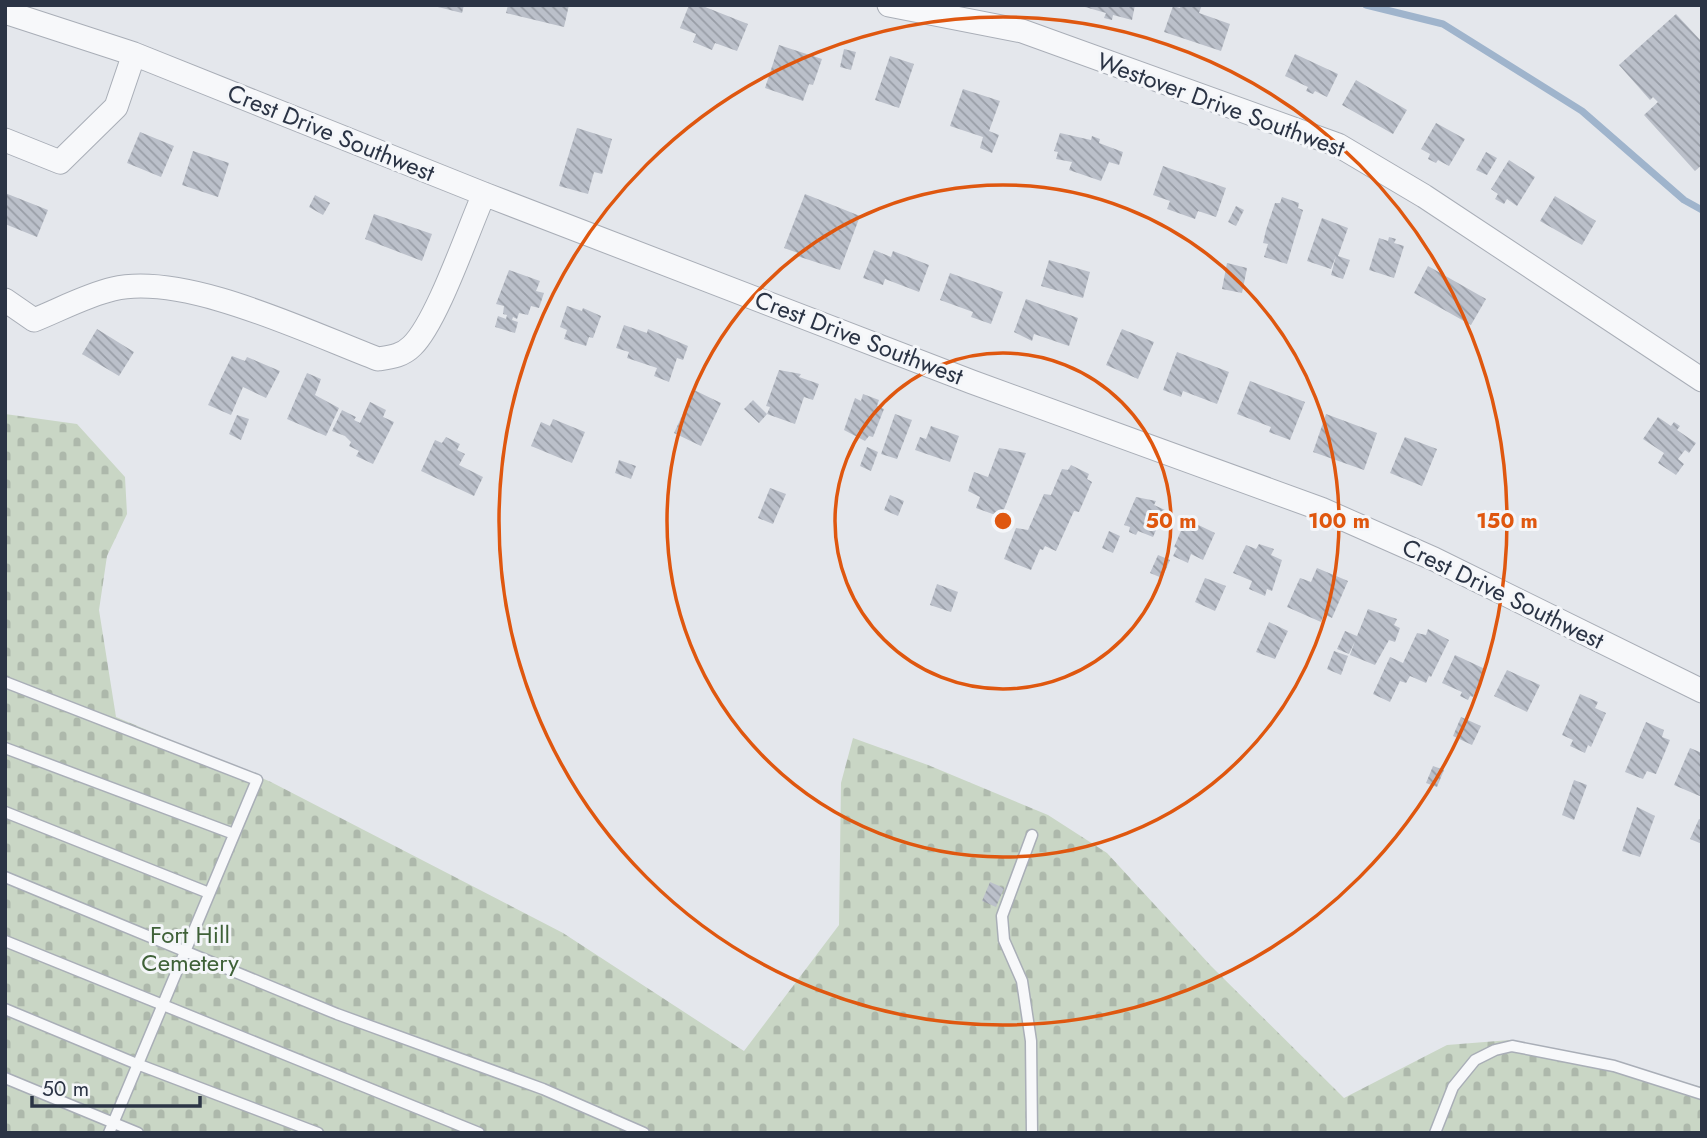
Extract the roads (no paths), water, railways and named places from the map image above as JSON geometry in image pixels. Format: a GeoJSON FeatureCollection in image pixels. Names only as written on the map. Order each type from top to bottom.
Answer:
{"type":"FeatureCollection","features":[{"type":"Feature","properties":{"kind":"street","name":"Westover Drive Southwest"},"geometry":{"type":"LineString","coordinates":[[889,5],[1022,32],[1338,145],[1424,196],[1702,380]]}},
{"type":"Feature","properties":{"kind":"street","name":"Crest Drive Southwest"},"geometry":{"type":"LineString","coordinates":[[5,12],[134,54],[484,194],[972,382],[1321,509],[1434,559],[1702,691]]}},
{"type":"Feature","properties":{"kind":"street"},"geometry":{"type":"LineString","coordinates":[[5,140],[60,162],[116,107],[134,54]]}},
{"type":"Feature","properties":{"kind":"street"},"geometry":{"type":"LineString","coordinates":[[5,300],[34,320],[113,289],[155,284],[212,297],[378,359],[398,356],[413,345],[431,318],[484,194]]}},
{"type":"Feature","properties":{"kind":"lane"},"geometry":{"type":"LineString","coordinates":[[5,682],[257,780],[111,1128]]}},
{"type":"Feature","properties":{"kind":"lane"},"geometry":{"type":"LineString","coordinates":[[5,748],[234,834]]}},
{"type":"Feature","properties":{"kind":"lane"},"geometry":{"type":"LineString","coordinates":[[5,812],[209,893]]}},
{"type":"Feature","properties":{"kind":"lane"},"geometry":{"type":"LineString","coordinates":[[1032,835],[1002,916],[1004,940],[1023,981],[1031,1041],[1032,1133]]}},
{"type":"Feature","properties":{"kind":"lane"},"geometry":{"type":"LineString","coordinates":[[5,877],[338,1014],[542,1089],[644,1133]]}},
{"type":"Feature","properties":{"kind":"lane"},"geometry":{"type":"LineString","coordinates":[[5,941],[479,1133]]}},
{"type":"Feature","properties":{"kind":"lane"},"geometry":{"type":"LineString","coordinates":[[5,1009],[136,1064],[318,1133]]}},
{"type":"Feature","properties":{"kind":"lane"},"geometry":{"type":"LineString","coordinates":[[1435,1133],[1453,1087],[1475,1060],[1494,1050],[1512,1046],[1614,1066],[1702,1094]]}},
{"type":"Feature","properties":{"kind":"lane"},"geometry":{"type":"LineString","coordinates":[[5,1078],[111,1128],[138,1133]]}},
{"type":"Feature","properties":{"kind":"waterway"},"geometry":{"type":"LineString","coordinates":[[1366,5],[1443,24],[1582,111],[1684,200],[1702,210]]}},
{"type":"Feature","properties":{"kind":"park label","name":"Fort Hill Cemetery"},"geometry":{"type":"Point","coordinates":[190,949]}}]}
